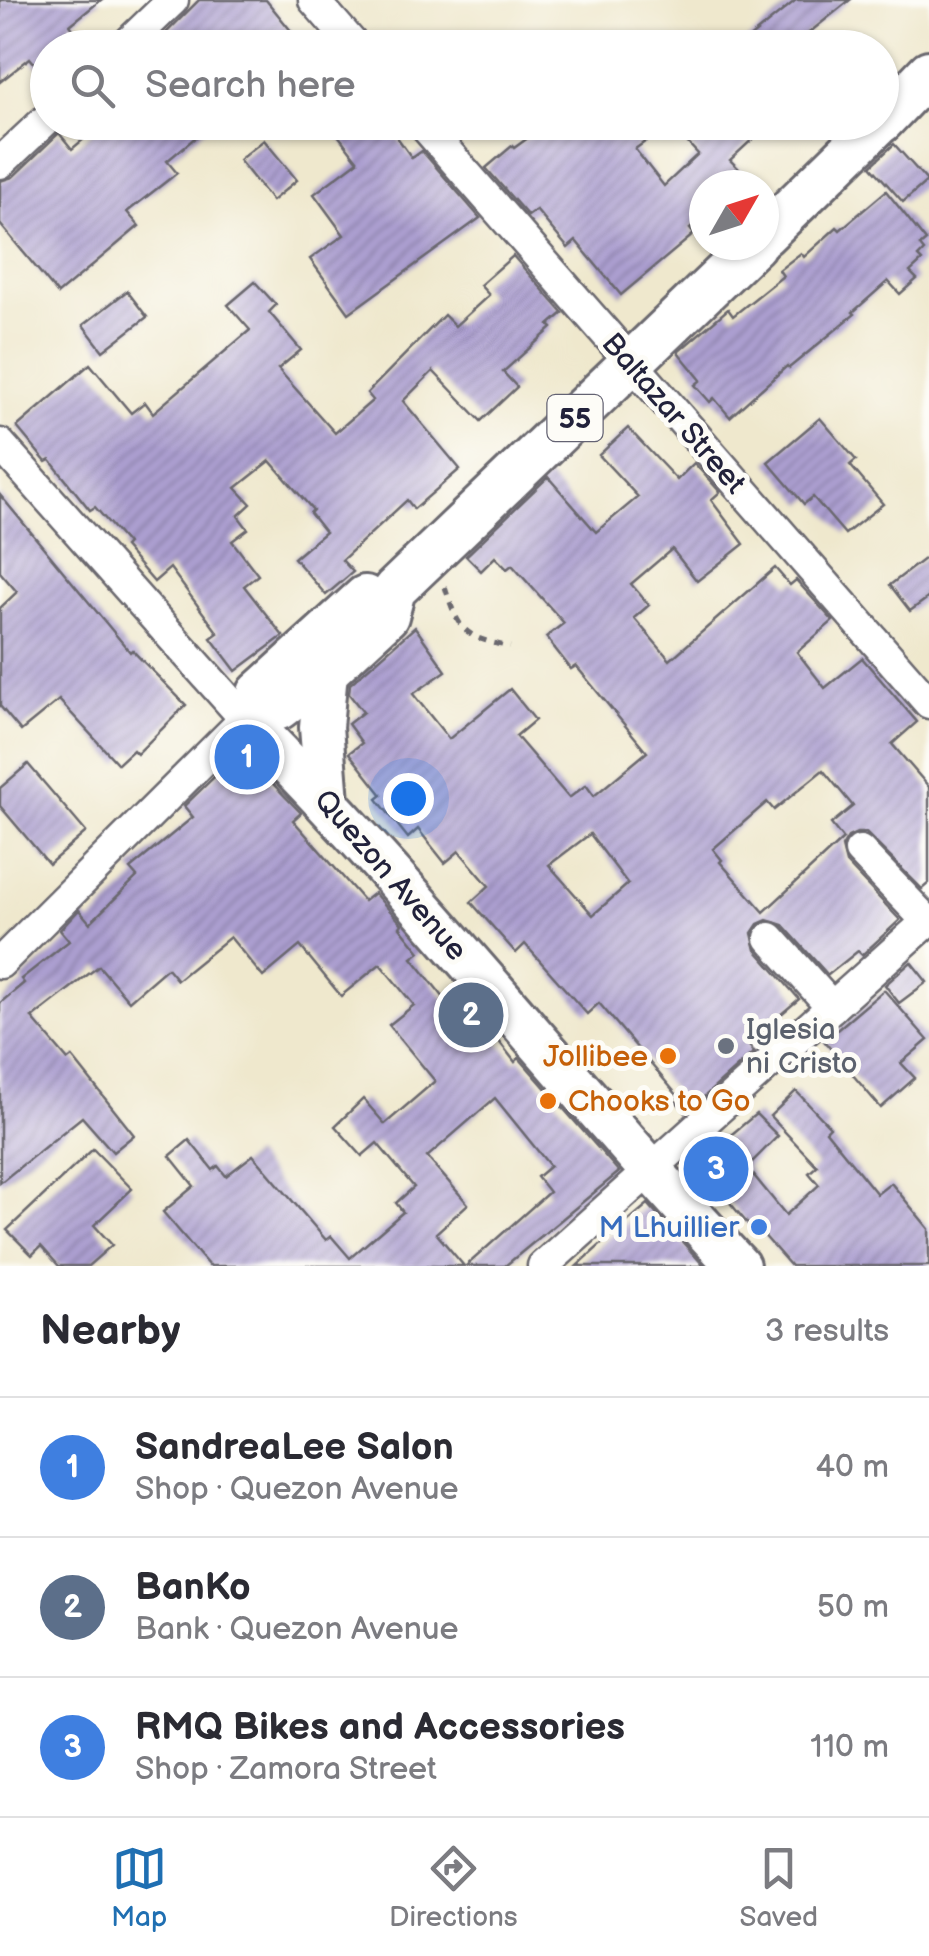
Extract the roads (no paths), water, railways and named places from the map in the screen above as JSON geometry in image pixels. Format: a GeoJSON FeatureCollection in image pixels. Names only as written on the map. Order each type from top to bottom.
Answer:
{"type":"FeatureCollection","features":[{"type":"Feature","properties":{"kind":"highway"},"geometry":{"type":"LineString","coordinates":[[899,103],[929,72]]}},
{"type":"Feature","properties":{"kind":"highway"},"geometry":{"type":"LineString","coordinates":[[779,221],[862,140]]}},
{"type":"Feature","properties":{"kind":"highway","name":"55"},"geometry":{"type":"LineString","coordinates":[[245,720],[279,708],[326,672],[387,616],[394,590],[738,260]]}},
{"type":"Feature","properties":{"kind":"highway","name":"55"},"geometry":{"type":"LineString","coordinates":[[245,720],[261,688],[368,595],[394,590]]}},
{"type":"Feature","properties":{"kind":"highway"},"geometry":{"type":"LineString","coordinates":[[326,672],[321,727],[327,801]]}},
{"type":"Feature","properties":{"kind":"highway","name":"Quezon Avenue"},"geometry":{"type":"LineString","coordinates":[[245,720],[327,801],[650,1172],[738,1266]]}},
{"type":"Feature","properties":{"kind":"street"},"geometry":{"type":"LineString","coordinates":[[142,30],[173,0]]}},
{"type":"Feature","properties":{"kind":"street"},"geometry":{"type":"LineString","coordinates":[[314,0],[340,30]]}},
{"type":"Feature","properties":{"kind":"street"},"geometry":{"type":"LineString","coordinates":[[0,162],[30,134]]}},
{"type":"Feature","properties":{"kind":"street","name":"Baltazar Street"},"geometry":{"type":"LineString","coordinates":[[436,140],[929,703]]}},
{"type":"Feature","properties":{"kind":"street","name":"Quezon Avenue"},"geometry":{"type":"LineString","coordinates":[[0,444],[245,720]]}},
{"type":"Feature","properties":{"kind":"street"},"geometry":{"type":"LineString","coordinates":[[0,963],[245,720]]}},
{"type":"Feature","properties":{"kind":"street"},"geometry":{"type":"LineString","coordinates":[[543,1266],[928,920],[860,852]]}},
{"type":"Feature","properties":{"kind":"street"},"geometry":{"type":"LineString","coordinates":[[770,938],[832,1007]]}},
{"type":"Feature","properties":{"kind":"place","name":"SandreaLee Salon"},"geometry":{"type":"Point","coordinates":[247,757]}},
{"type":"Feature","properties":{"kind":"place","name":"BanKo"},"geometry":{"type":"Point","coordinates":[471,1015]}},
{"type":"Feature","properties":{"kind":"place","name":"Iglesia ni Cristo"},"geometry":{"type":"Point","coordinates":[726,1046]}},
{"type":"Feature","properties":{"kind":"place","name":"Jollibee"},"geometry":{"type":"Point","coordinates":[668,1056]}},
{"type":"Feature","properties":{"kind":"place","name":"Chooks to Go"},"geometry":{"type":"Point","coordinates":[548,1101]}},
{"type":"Feature","properties":{"kind":"place","name":"RMQ Bikes and Accessories"},"geometry":{"type":"Point","coordinates":[716,1169]}},
{"type":"Feature","properties":{"kind":"place","name":"M Lhuillier"},"geometry":{"type":"Point","coordinates":[759,1227]}}]}
